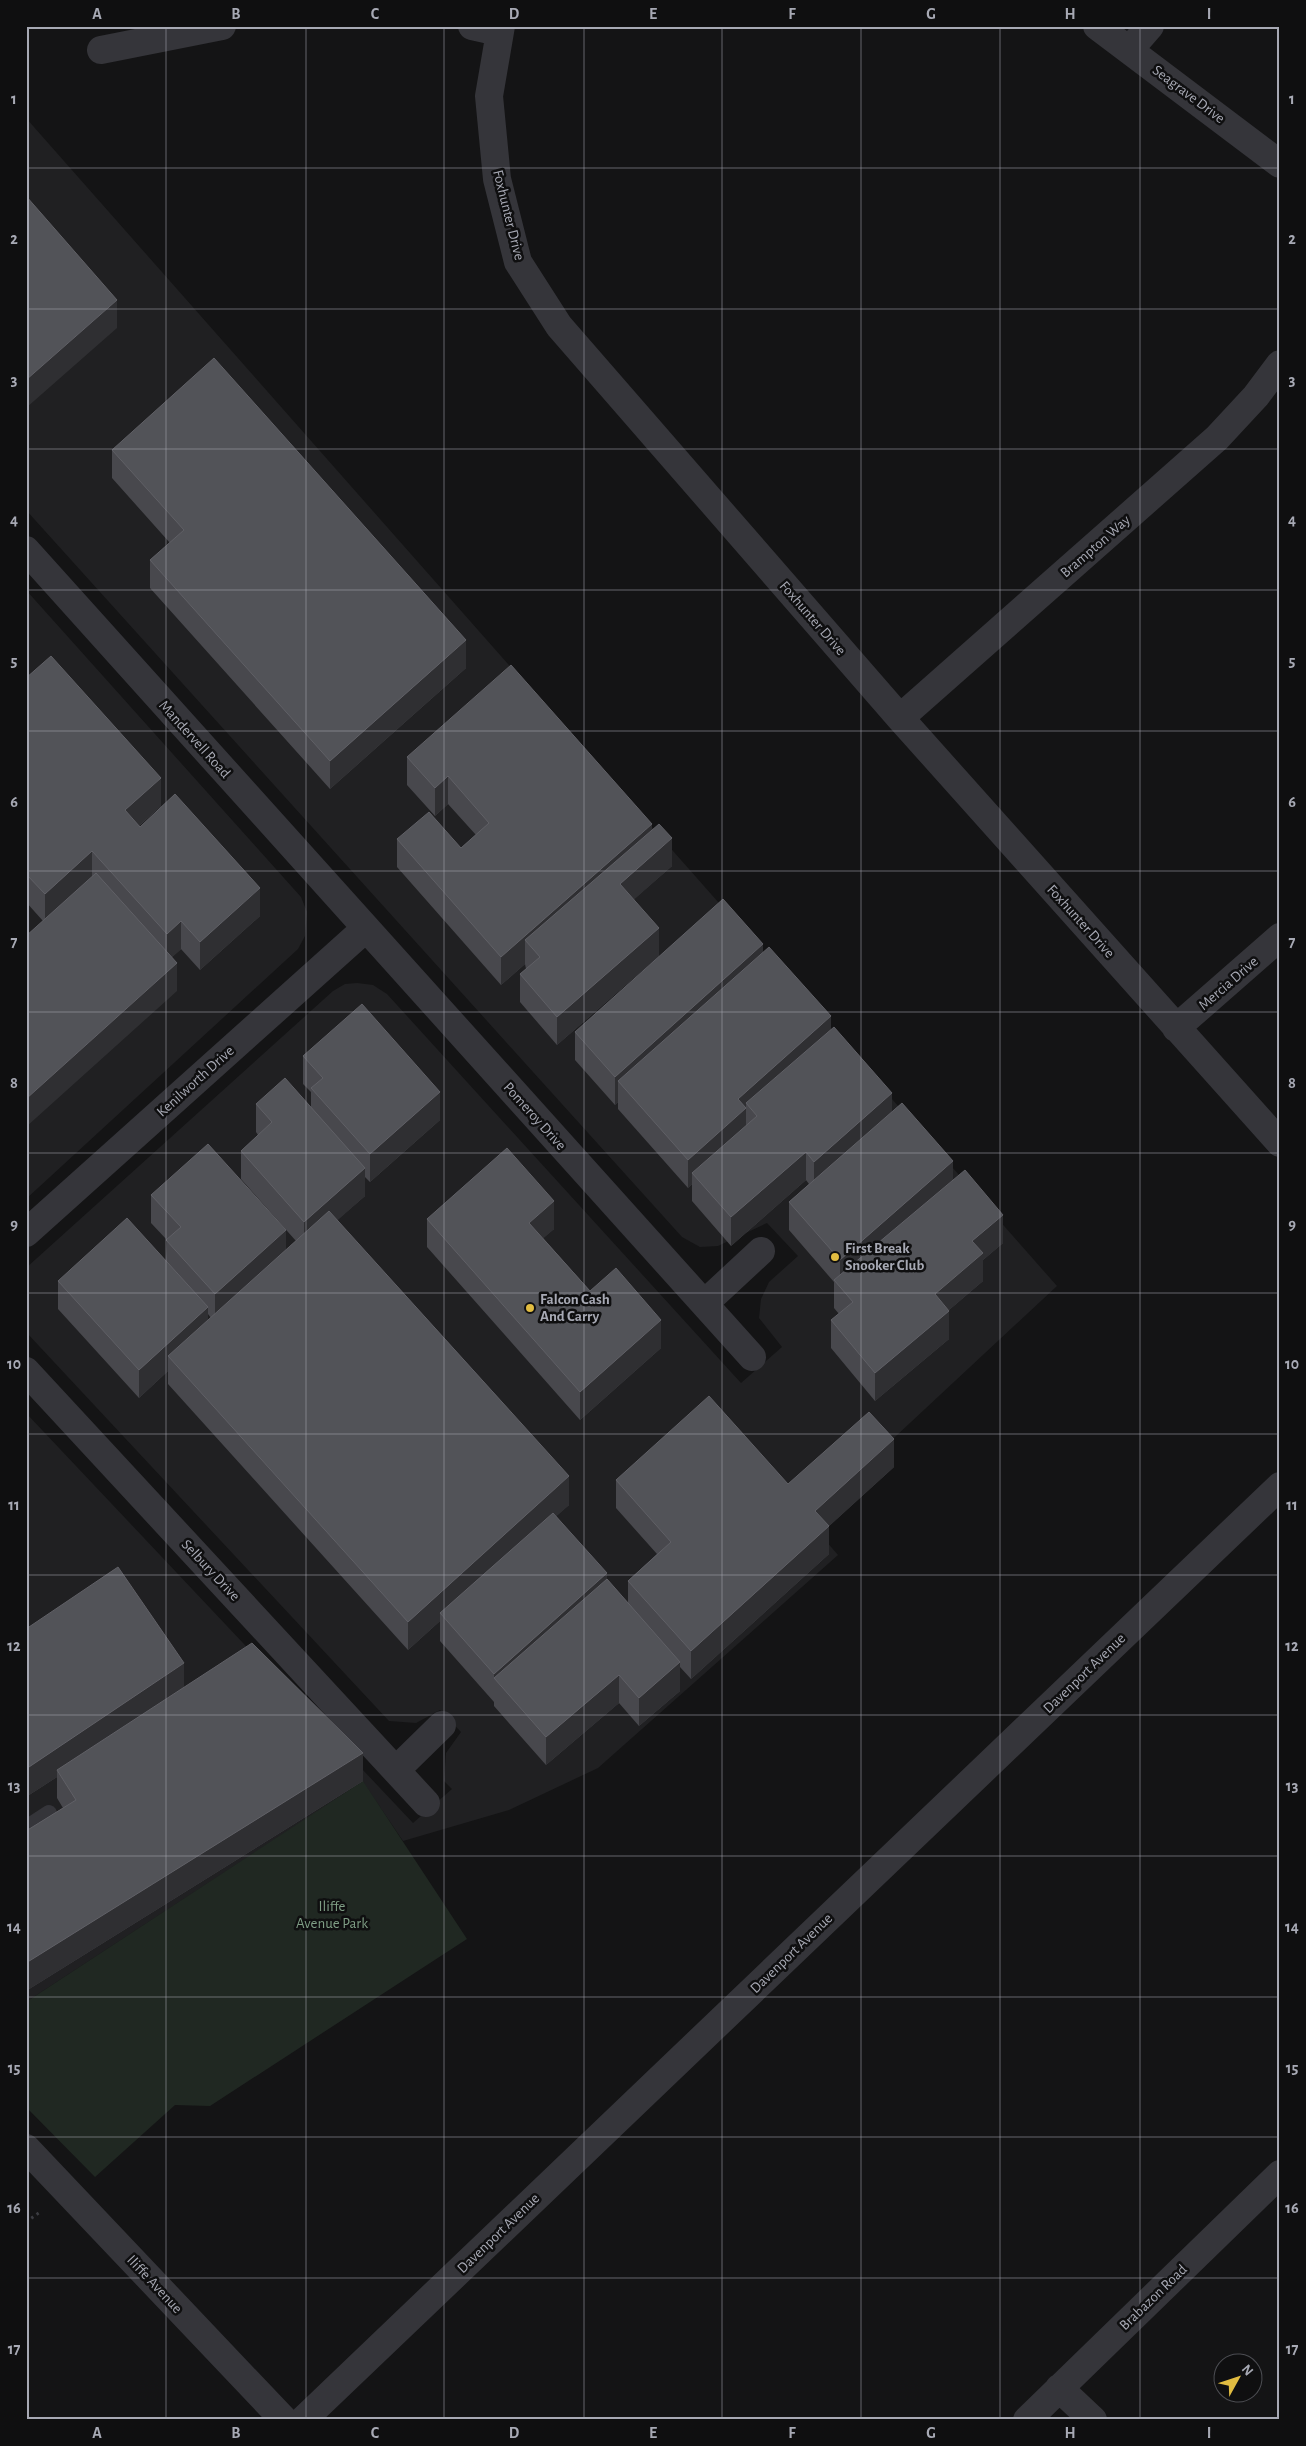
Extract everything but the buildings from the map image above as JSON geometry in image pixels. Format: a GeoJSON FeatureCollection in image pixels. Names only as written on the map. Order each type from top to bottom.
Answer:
{"type":"FeatureCollection","features":[{"type":"Feature","properties":{"kind":"street"},"geometry":{"type":"LineString","coordinates":[[102,50],[168,31],[222,26]]}},
{"type":"Feature","properties":{"kind":"street"},"geometry":{"type":"LineString","coordinates":[[472,26],[500,29]]}},
{"type":"Feature","properties":{"kind":"street","name":"Seagrave Drive"},"geometry":{"type":"LineString","coordinates":[[1097,26],[1130,49],[1280,164]]}},
{"type":"Feature","properties":{"kind":"street"},"geometry":{"type":"LineString","coordinates":[[1130,49],[1150,26]]}},
{"type":"Feature","properties":{"kind":"street","name":"Foxhunter Drive"},"geometry":{"type":"LineString","coordinates":[[500,29],[489,96],[497,180],[518,262],[559,326],[900,718],[1280,1143]]}},
{"type":"Feature","properties":{"kind":"street","name":"Brampton Way"},"geometry":{"type":"LineString","coordinates":[[900,718],[1216,438],[1256,396],[1280,364]]}},
{"type":"Feature","properties":{"kind":"street","name":"Mandervell Road"},"geometry":{"type":"LineString","coordinates":[[26,550],[365,929]]}},
{"type":"Feature","properties":{"kind":"street","name":"Kenilworth Drive"},"geometry":{"type":"LineString","coordinates":[[26,1233],[365,929]]}},
{"type":"Feature","properties":{"kind":"street","name":"Pomeroy Drive"},"geometry":{"type":"LineString","coordinates":[[365,929],[752,1357]]}},
{"type":"Feature","properties":{"kind":"street","name":"Mercia Drive"},"geometry":{"type":"LineString","coordinates":[[1176,1028],[1280,938]]}},
{"type":"Feature","properties":{"kind":"street"},"geometry":{"type":"LineString","coordinates":[[705,1303],[761,1252]]}},
{"type":"Feature","properties":{"kind":"street","name":"Selbury Drive"},"geometry":{"type":"LineString","coordinates":[[26,1371],[426,1803]]}},
{"type":"Feature","properties":{"kind":"street","name":"Davenport Avenue"},"geometry":{"type":"LineString","coordinates":[[303,2420],[1280,1486]]}},
{"type":"Feature","properties":{"kind":"street"},"geometry":{"type":"LineString","coordinates":[[396,1770],[442,1725]]}},
{"type":"Feature","properties":{"kind":"street","name":"Iliffe Avenue"},"geometry":{"type":"LineString","coordinates":[[26,2148],[284,2420]]}},
{"type":"Feature","properties":{"kind":"street","name":"Brabazon Road"},"geometry":{"type":"LineString","coordinates":[[1027,2420],[1280,2174]]}},
{"type":"Feature","properties":{"kind":"street"},"geometry":{"type":"LineString","coordinates":[[1059,2388],[1092,2420]]}},
{"type":"Feature","properties":{"kind":"lane"},"geometry":{"type":"LineString","coordinates":[[26,1828],[49,1813]]}},
{"type":"Feature","properties":{"kind":"shaded area"},"geometry":{"type":"Polygon","coordinates":[[[26,118],[1057,1286],[807,1519],[838,1555],[598,1768],[509,1810],[403,1841],[363,1782],[26,2002],[26,1413],[413,1823],[452,1789],[444,1781],[446,1753],[461,1732],[440,1710],[416,1723],[389,1721],[26,1332],[26,1268],[333,991],[345,984],[357,983],[373,985],[387,994],[741,1383],[782,1347],[759,1318],[761,1299],[769,1282],[798,1256],[767,1223],[718,1246],[700,1247],[682,1237],[26,510],[26,118]]]}},
{"type":"Feature","properties":{"kind":"shaded area"},"geometry":{"type":"Polygon","coordinates":[[[26,590],[301,897],[307,912],[305,936],[298,949],[26,1199],[26,590]]]}},
{"type":"Feature","properties":{"kind":"green space","name":"Iliffe Avenue Park"},"geometry":{"type":"Polygon","coordinates":[[[363,1781],[467,1939],[210,2106],[175,2105],[95,2177],[26,2107],[26,2002],[363,1781]]]}},
{"type":"Feature","properties":{"kind":"place","name":"First Break Snooker Club"},"geometry":{"type":"Point","coordinates":[835,1257]}},
{"type":"Feature","properties":{"kind":"place","name":"Falcon Cash And Carry"},"geometry":{"type":"Point","coordinates":[530,1308]}}]}
